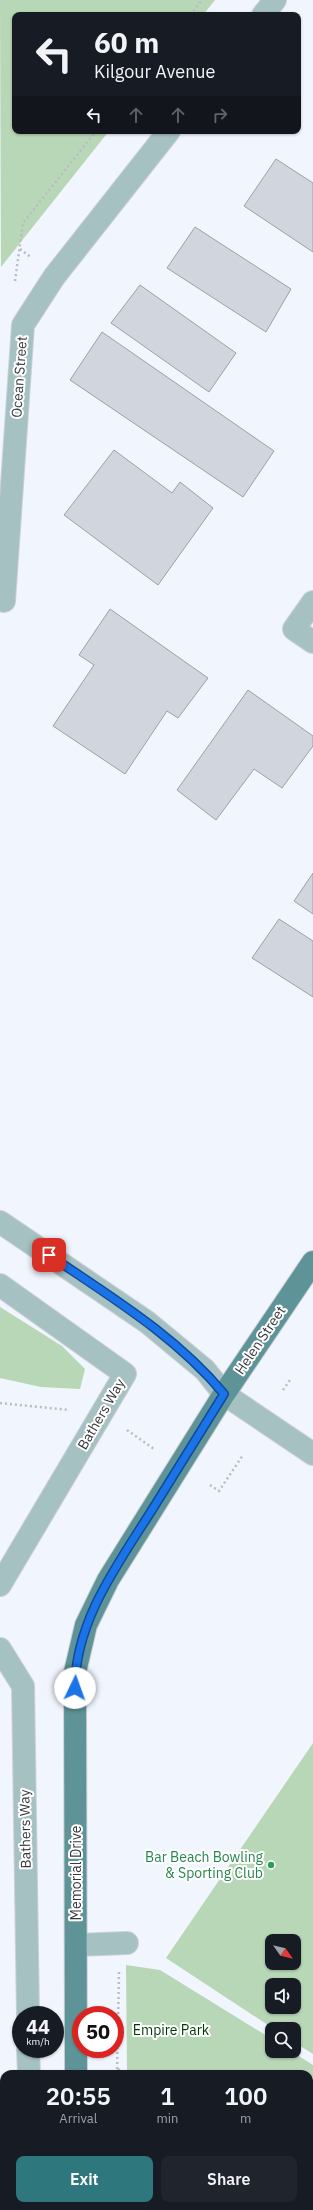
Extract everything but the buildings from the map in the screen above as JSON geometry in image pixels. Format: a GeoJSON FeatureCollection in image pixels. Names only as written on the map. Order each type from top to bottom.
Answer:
{"type":"FeatureCollection","features":[{"type":"Feature","properties":{"kind":"main road","name":"Helen Street"},"geometry":{"type":"LineString","coordinates":[[75,1672],[86,1625],[108,1580],[224,1394],[313,1262]]}},
{"type":"Feature","properties":{"kind":"main road","name":"Memorial Drive"},"geometry":{"type":"LineString","coordinates":[[75,1672],[77,1944],[76,2070]]}},
{"type":"Feature","properties":{"kind":"street"},"geometry":{"type":"LineString","coordinates":[[265,12],[275,0]]}},
{"type":"Feature","properties":{"kind":"street","name":"Ocean Street"},"geometry":{"type":"LineString","coordinates":[[4,601],[23,325],[54,277],[167,134]]}},
{"type":"Feature","properties":{"kind":"street"},"geometry":{"type":"LineString","coordinates":[[313,602],[294,629],[313,642]]}},
{"type":"Feature","properties":{"kind":"street"},"geometry":{"type":"LineString","coordinates":[[0,1222],[147,1322],[205,1370],[224,1394],[313,1454]]}},
{"type":"Feature","properties":{"kind":"street","name":"Bathers Way"},"geometry":{"type":"LineString","coordinates":[[0,1285],[125,1374],[0,1585]]}},
{"type":"Feature","properties":{"kind":"street","name":"Bathers Way"},"geometry":{"type":"LineString","coordinates":[[0,1649],[23,1686],[28,2006]]}},
{"type":"Feature","properties":{"kind":"street"},"geometry":{"type":"LineString","coordinates":[[77,1944],[123,1943]]}},
{"type":"Feature","properties":{"kind":"street"},"geometry":{"type":"LineString","coordinates":[[28,2058],[29,2070]]}},
{"type":"Feature","properties":{"kind":"path"},"geometry":{"type":"LineString","coordinates":[[192,12],[202,0]]}},
{"type":"Feature","properties":{"kind":"path"},"geometry":{"type":"LineString","coordinates":[[14,288],[23,222],[94,134]]}},
{"type":"Feature","properties":{"kind":"path"},"geometry":{"type":"LineString","coordinates":[[283,1390],[290,1380]]}},
{"type":"Feature","properties":{"kind":"path"},"geometry":{"type":"LineString","coordinates":[[0,1403],[102,1414]]}},
{"type":"Feature","properties":{"kind":"path"},"geometry":{"type":"LineString","coordinates":[[210,1485],[219,1491],[243,1455]]}},
{"type":"Feature","properties":{"kind":"path"},"geometry":{"type":"LineString","coordinates":[[117,2069],[123,1943]]}},
{"type":"Feature","properties":{"kind":"green space"},"geometry":{"type":"Polygon","coordinates":[[[0,0],[215,0],[205,12],[12,12],[12,134],[107,134],[1,267],[0,0]]]}},
{"type":"Feature","properties":{"kind":"green space"},"geometry":{"type":"Polygon","coordinates":[[[0,1307],[62,1346],[85,1369],[80,1389],[41,1387],[0,1378],[0,1307]]]}},
{"type":"Feature","properties":{"kind":"green space","name":"Bar Beach Bowling & Sporting Club"},"geometry":{"type":"Polygon","coordinates":[[[313,1743],[313,2054],[301,2046],[301,2022],[265,2023],[166,1958],[313,1743]]]}},
{"type":"Feature","properties":{"kind":"green space","name":"Empire Park"},"geometry":{"type":"Polygon","coordinates":[[[126,1965],[160,1970],[265,2035],[265,2058],[301,2057],[313,2065],[313,2070],[127,2070],[126,1965]]]}},
{"type":"Feature","properties":{"kind":"place","name":"Bar Beach Bowling & Sporting Club"},"geometry":{"type":"Point","coordinates":[271,1865]}},
{"type":"Feature","properties":{"kind":"route"},"geometry":{"type":"LineString","coordinates":[[49,1255],[147,1322],[205,1370],[224,1394],[108,1580],[86,1625],[75,1672],[75,1688]]}}]}
